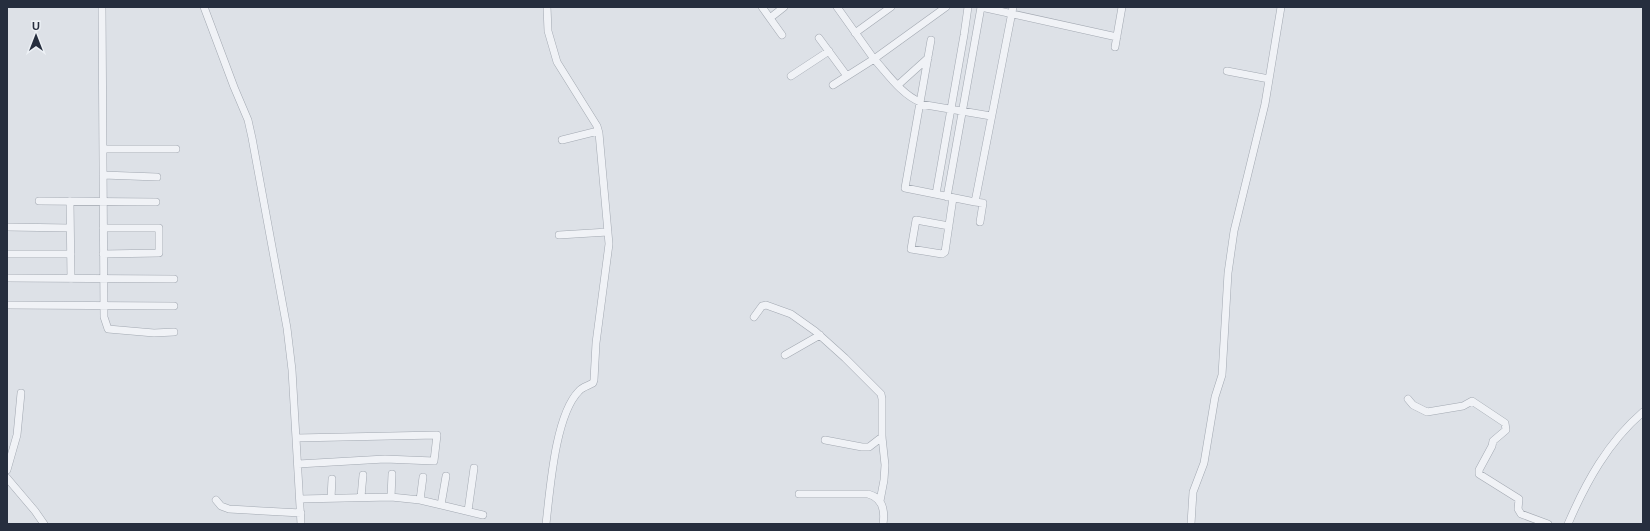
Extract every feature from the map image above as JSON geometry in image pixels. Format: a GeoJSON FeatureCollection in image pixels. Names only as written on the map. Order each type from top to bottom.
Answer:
{"type":"FeatureCollection","features":[{"type":"Feature","properties":{"kind":"street"},"geometry":{"type":"LineString","coordinates":[[102,7],[104,317],[108,329],[154,333],[174,332]]}},
{"type":"Feature","properties":{"kind":"street"},"geometry":{"type":"LineString","coordinates":[[204,7],[219,50],[248,120],[252,138],[287,328],[292,370],[301,524]]}},
{"type":"Feature","properties":{"kind":"street"},"geometry":{"type":"LineString","coordinates":[[546,524],[555,460],[565,414],[580,389],[592,384],[594,380],[596,343],[608,251],[608,232],[598,131],[557,62],[548,31],[547,7]]}},
{"type":"Feature","properties":{"kind":"street"},"geometry":{"type":"LineString","coordinates":[[762,7],[782,35]]}},
{"type":"Feature","properties":{"kind":"street"},"geometry":{"type":"LineString","coordinates":[[770,18],[784,7]]}},
{"type":"Feature","properties":{"kind":"street"},"geometry":{"type":"LineString","coordinates":[[837,7],[874,59],[904,93],[911,98],[920,102],[920,104],[991,116]]}},
{"type":"Feature","properties":{"kind":"street"},"geometry":{"type":"LineString","coordinates":[[855,33],[891,7]]}},
{"type":"Feature","properties":{"kind":"street"},"geometry":{"type":"LineString","coordinates":[[833,85],[874,59],[946,7]]}},
{"type":"Feature","properties":{"kind":"street"},"geometry":{"type":"LineString","coordinates":[[936,194],[968,7]]}},
{"type":"Feature","properties":{"kind":"street"},"geometry":{"type":"LineString","coordinates":[[949,226],[916,220],[911,249],[942,254],[945,252],[949,226],[950,197],[962,111],[981,7],[1012,10],[1117,37]]}},
{"type":"Feature","properties":{"kind":"street"},"geometry":{"type":"LineString","coordinates":[[1115,47],[1122,7]]}},
{"type":"Feature","properties":{"kind":"street"},"geometry":{"type":"LineString","coordinates":[[1190,524],[1194,492],[1204,463],[1215,397],[1222,375],[1228,273],[1234,231],[1256,146],[1281,7]]}},
{"type":"Feature","properties":{"kind":"street"},"geometry":{"type":"LineString","coordinates":[[975,202],[1012,10]]}},
{"type":"Feature","properties":{"kind":"street"},"geometry":{"type":"LineString","coordinates":[[819,38],[847,76]]}},
{"type":"Feature","properties":{"kind":"street"},"geometry":{"type":"LineString","coordinates":[[931,40],[905,188],[983,203],[980,222]]}},
{"type":"Feature","properties":{"kind":"street"},"geometry":{"type":"LineString","coordinates":[[792,76],[829,51]]}},
{"type":"Feature","properties":{"kind":"street"},"geometry":{"type":"LineString","coordinates":[[898,85],[928,58]]}},
{"type":"Feature","properties":{"kind":"street"},"geometry":{"type":"LineString","coordinates":[[1227,71],[1269,79]]}},
{"type":"Feature","properties":{"kind":"street"},"geometry":{"type":"LineString","coordinates":[[562,140],[598,131]]}},
{"type":"Feature","properties":{"kind":"street"},"geometry":{"type":"LineString","coordinates":[[103,149],[176,149]]}},
{"type":"Feature","properties":{"kind":"street"},"geometry":{"type":"LineString","coordinates":[[103,175],[157,177]]}},
{"type":"Feature","properties":{"kind":"street"},"geometry":{"type":"LineString","coordinates":[[39,201],[156,202]]}},
{"type":"Feature","properties":{"kind":"street"},"geometry":{"type":"LineString","coordinates":[[70,201],[71,279]]}},
{"type":"Feature","properties":{"kind":"street"},"geometry":{"type":"LineString","coordinates":[[7,227],[70,228]]}},
{"type":"Feature","properties":{"kind":"street"},"geometry":{"type":"LineString","coordinates":[[103,228],[159,228],[158,254],[104,254]]}},
{"type":"Feature","properties":{"kind":"street"},"geometry":{"type":"LineString","coordinates":[[559,235],[608,232]]}},
{"type":"Feature","properties":{"kind":"street"},"geometry":{"type":"LineString","coordinates":[[7,254],[71,254]]}},
{"type":"Feature","properties":{"kind":"street"},"geometry":{"type":"LineString","coordinates":[[7,278],[174,280]]}},
{"type":"Feature","properties":{"kind":"street"},"geometry":{"type":"LineString","coordinates":[[7,305],[174,306]]}},
{"type":"Feature","properties":{"kind":"street"},"geometry":{"type":"LineString","coordinates":[[754,317],[762,306],[768,305],[791,314],[820,335],[881,394],[882,437],[885,465],[880,501],[884,514],[883,524]]}},
{"type":"Feature","properties":{"kind":"street"},"geometry":{"type":"LineString","coordinates":[[785,355],[820,335]]}},
{"type":"Feature","properties":{"kind":"street"},"geometry":{"type":"LineString","coordinates":[[7,470],[17,435],[21,393]]}},
{"type":"Feature","properties":{"kind":"street"},"geometry":{"type":"LineString","coordinates":[[1408,399],[1413,406],[1427,412],[1465,406],[1472,401],[1505,423],[1506,430],[1493,441],[1478,474],[1519,499],[1518,509],[1521,514],[1548,524]]}},
{"type":"Feature","properties":{"kind":"street"},"geometry":{"type":"LineString","coordinates":[[1568,524],[1583,491],[1599,463],[1628,426],[1643,412]]}},
{"type":"Feature","properties":{"kind":"street"},"geometry":{"type":"LineString","coordinates":[[296,438],[437,435],[434,462],[385,459],[298,464]]}},
{"type":"Feature","properties":{"kind":"street"},"geometry":{"type":"LineString","coordinates":[[825,440],[855,446],[869,447],[882,437]]}},
{"type":"Feature","properties":{"kind":"street"},"geometry":{"type":"LineString","coordinates":[[468,511],[474,468]]}},
{"type":"Feature","properties":{"kind":"street"},"geometry":{"type":"LineString","coordinates":[[391,497],[392,474]]}},
{"type":"Feature","properties":{"kind":"street"},"geometry":{"type":"LineString","coordinates":[[361,497],[363,475]]}},
{"type":"Feature","properties":{"kind":"street"},"geometry":{"type":"LineString","coordinates":[[441,504],[446,476]]}},
{"type":"Feature","properties":{"kind":"street"},"geometry":{"type":"LineString","coordinates":[[420,500],[423,477]]}},
{"type":"Feature","properties":{"kind":"street"},"geometry":{"type":"LineString","coordinates":[[7,478],[44,524]]}},
{"type":"Feature","properties":{"kind":"street"},"geometry":{"type":"LineString","coordinates":[[331,498],[332,479]]}},
{"type":"Feature","properties":{"kind":"street"},"geometry":{"type":"LineString","coordinates":[[799,494],[868,494],[874,496],[880,501]]}},
{"type":"Feature","properties":{"kind":"street"},"geometry":{"type":"LineString","coordinates":[[300,499],[391,497],[441,504],[483,515]]}},
{"type":"Feature","properties":{"kind":"street"},"geometry":{"type":"LineString","coordinates":[[216,500],[221,506],[229,509],[301,513]]}}]}
